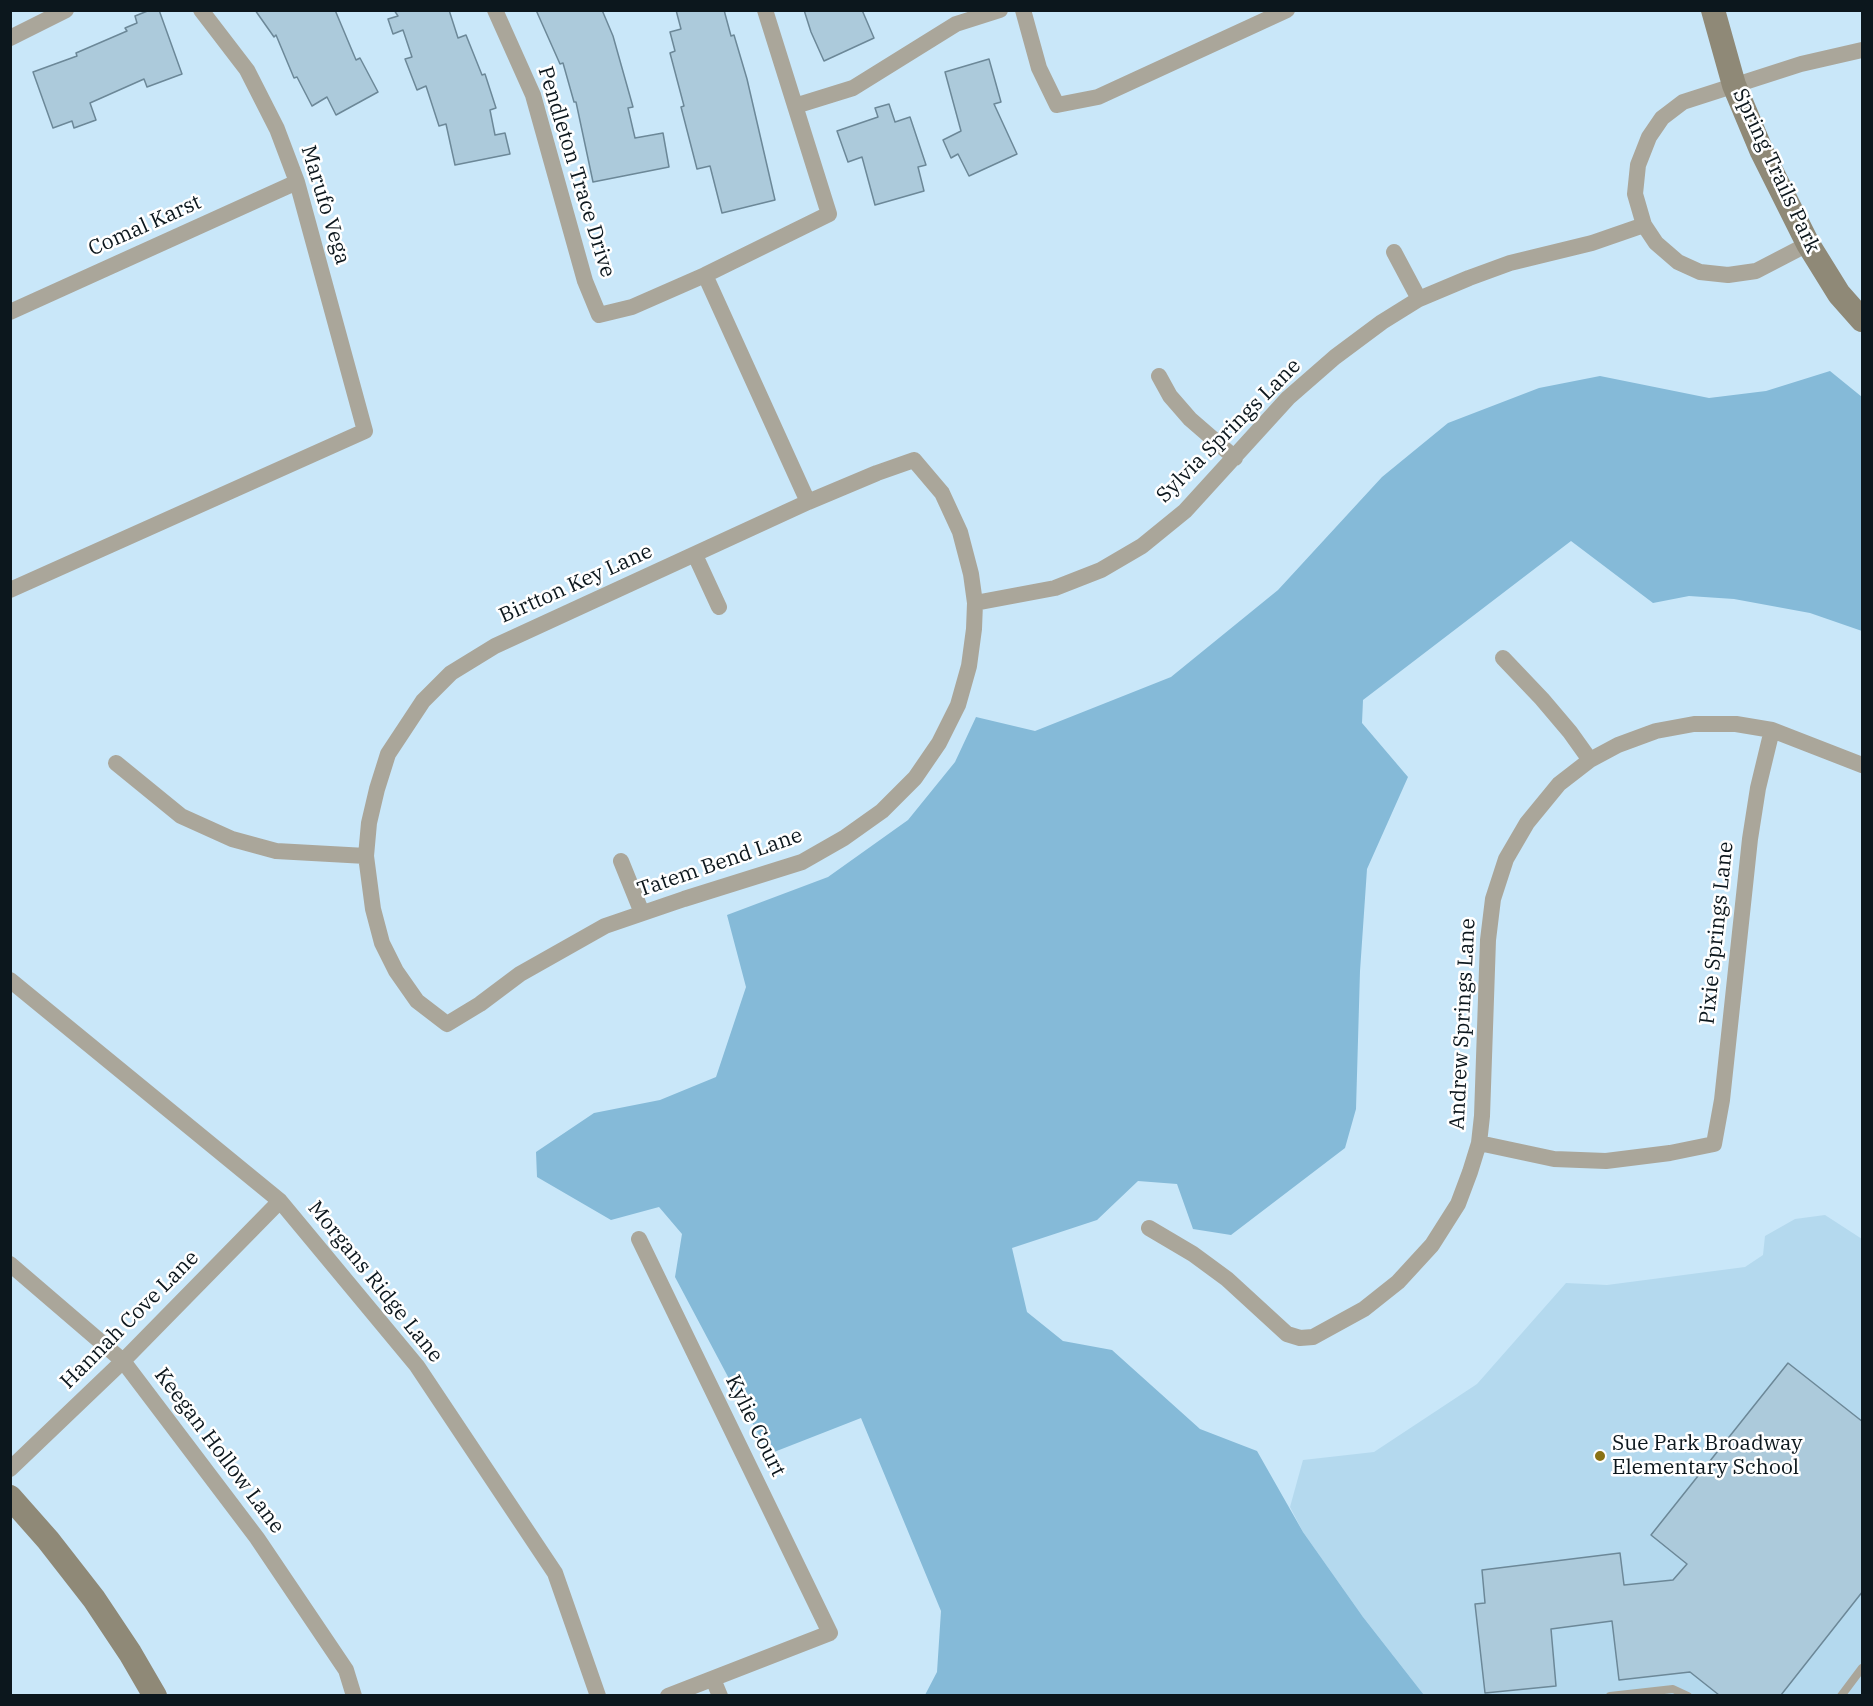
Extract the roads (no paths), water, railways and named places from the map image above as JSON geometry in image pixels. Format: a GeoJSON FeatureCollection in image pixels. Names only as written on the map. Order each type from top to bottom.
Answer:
{"type":"FeatureCollection","features":[{"type":"Feature","properties":{"kind":"street"},"geometry":{"type":"LineString","coordinates":[[10,38],[66,10]]}},
{"type":"Feature","properties":{"kind":"street","name":"Marufo Vega"},"geometry":{"type":"LineString","coordinates":[[10,590],[365,431],[297,182],[278,129],[247,70],[201,10]]}},
{"type":"Feature","properties":{"kind":"street","name":"Pendleton Trace Drive"},"geometry":{"type":"LineString","coordinates":[[495,10],[533,95],[581,270],[599,315],[632,307],[705,275]]}},
{"type":"Feature","properties":{"kind":"street"},"geometry":{"type":"LineString","coordinates":[[765,10],[829,214],[705,275],[808,502]]}},
{"type":"Feature","properties":{"kind":"street"},"geometry":{"type":"LineString","coordinates":[[795,106],[853,88],[956,24],[1000,10]]}},
{"type":"Feature","properties":{"kind":"street"},"geometry":{"type":"LineString","coordinates":[[1023,10],[1039,68],[1058,105],[1098,97],[1287,10]]}},
{"type":"Feature","properties":{"kind":"street","name":"Spring Trails Park"},"geometry":{"type":"LineString","coordinates":[[1713,10],[1734,85],[1762,152],[1808,244],[1839,294],[1863,320]]}},
{"type":"Feature","properties":{"kind":"street"},"geometry":{"type":"LineString","coordinates":[[1808,244],[1756,270],[1728,275],[1700,272],[1678,262],[1656,243],[1644,225],[1635,194],[1638,165],[1649,136],[1662,118],[1683,102],[1802,64],[1863,50]]}},
{"type":"Feature","properties":{"kind":"street","name":"Comal Karst"},"geometry":{"type":"LineString","coordinates":[[10,312],[297,182]]}},
{"type":"Feature","properties":{"kind":"street","name":"Sylvia Springs Lane"},"geometry":{"type":"LineString","coordinates":[[975,603],[1054,588],[1101,570],[1142,546],[1185,511],[1288,398],[1335,357],[1382,322],[1419,299],[1510,263],[1592,243],[1644,225]]}},
{"type":"Feature","properties":{"kind":"street"},"geometry":{"type":"LineString","coordinates":[[1394,252],[1419,299]]}},
{"type":"Feature","properties":{"kind":"street"},"geometry":{"type":"LineString","coordinates":[[1159,376],[1170,396],[1190,419],[1235,458]]}},
{"type":"Feature","properties":{"kind":"street","name":"Birtton Key Lane"},"geometry":{"type":"LineString","coordinates":[[447,1024],[417,1001],[396,971],[382,942],[373,909],[366,856],[369,823],[388,754],[423,701],[451,673],[495,645],[808,502],[914,460]]}},
{"type":"Feature","properties":{"kind":"street","name":"Tatem Bend Lane"},"geometry":{"type":"LineString","coordinates":[[447,1024],[480,1004],[520,974],[605,926],[802,862],[844,838],[882,811],[915,778],[939,742],[958,705],[969,666],[975,603],[971,574],[960,532],[942,493],[914,460]]}},
{"type":"Feature","properties":{"kind":"street"},"geometry":{"type":"LineString","coordinates":[[695,555],[719,607]]}},
{"type":"Feature","properties":{"kind":"street"},"geometry":{"type":"LineString","coordinates":[[1503,658],[1542,699],[1590,760]]}},
{"type":"Feature","properties":{"kind":"street","name":"Andrew Springs Lane"},"geometry":{"type":"LineString","coordinates":[[1149,1228],[1193,1254],[1227,1279],[1287,1334],[1300,1338],[1312,1337],[1328,1331],[1364,1309],[1398,1282],[1432,1245],[1458,1204],[1479,1143],[1482,1116],[1488,940],[1493,899],[1506,859],[1527,823],[1559,784],[1590,760],[1618,745],[1656,731],[1694,724],[1736,724],[1772,730],[1863,765]]}},
{"type":"Feature","properties":{"kind":"street","name":"Pixie Springs Lane"},"geometry":{"type":"LineString","coordinates":[[1479,1143],[1554,1159],[1606,1161],[1670,1153],[1714,1144],[1722,1100],[1750,838],[1758,788],[1772,730]]}},
{"type":"Feature","properties":{"kind":"street"},"geometry":{"type":"LineString","coordinates":[[116,763],[180,816],[232,839],[276,851],[366,856]]}},
{"type":"Feature","properties":{"kind":"street"},"geometry":{"type":"LineString","coordinates":[[621,861],[642,913]]}},
{"type":"Feature","properties":{"kind":"street","name":"Morgans Ridge Lane"},"geometry":{"type":"LineString","coordinates":[[10,980],[280,1201],[417,1366],[555,1573],[598,1695]]}},
{"type":"Feature","properties":{"kind":"street","name":"Hannah Cove Lane"},"geometry":{"type":"LineString","coordinates":[[10,1469],[123,1361],[280,1201]]}},
{"type":"Feature","properties":{"kind":"street","name":"Kylie Court"},"geometry":{"type":"LineString","coordinates":[[639,1239],[830,1633],[713,1679]]}},
{"type":"Feature","properties":{"kind":"street","name":"Keegan Hollow Lane"},"geometry":{"type":"LineString","coordinates":[[10,1264],[123,1361],[257,1538],[346,1670],[354,1695]]}},
{"type":"Feature","properties":{"kind":"street"},"geometry":{"type":"LineString","coordinates":[[10,1497],[48,1540],[94,1599],[155,1695]]}},
{"type":"Feature","properties":{"kind":"street"},"geometry":{"type":"LineString","coordinates":[[668,1695],[713,1679],[720,1695]]}},
{"type":"Feature","properties":{"kind":"lane"},"geometry":{"type":"LineString","coordinates":[[1840,1695],[1863,1668]]}},
{"type":"Feature","properties":{"kind":"lane"},"geometry":{"type":"LineString","coordinates":[[1610,1695],[1673,1689],[1688,1695]]}},
{"type":"Feature","properties":{"kind":"place","name":"Sue Park Broadway Elementary School"},"geometry":{"type":"Point","coordinates":[1600,1456]}}]}
